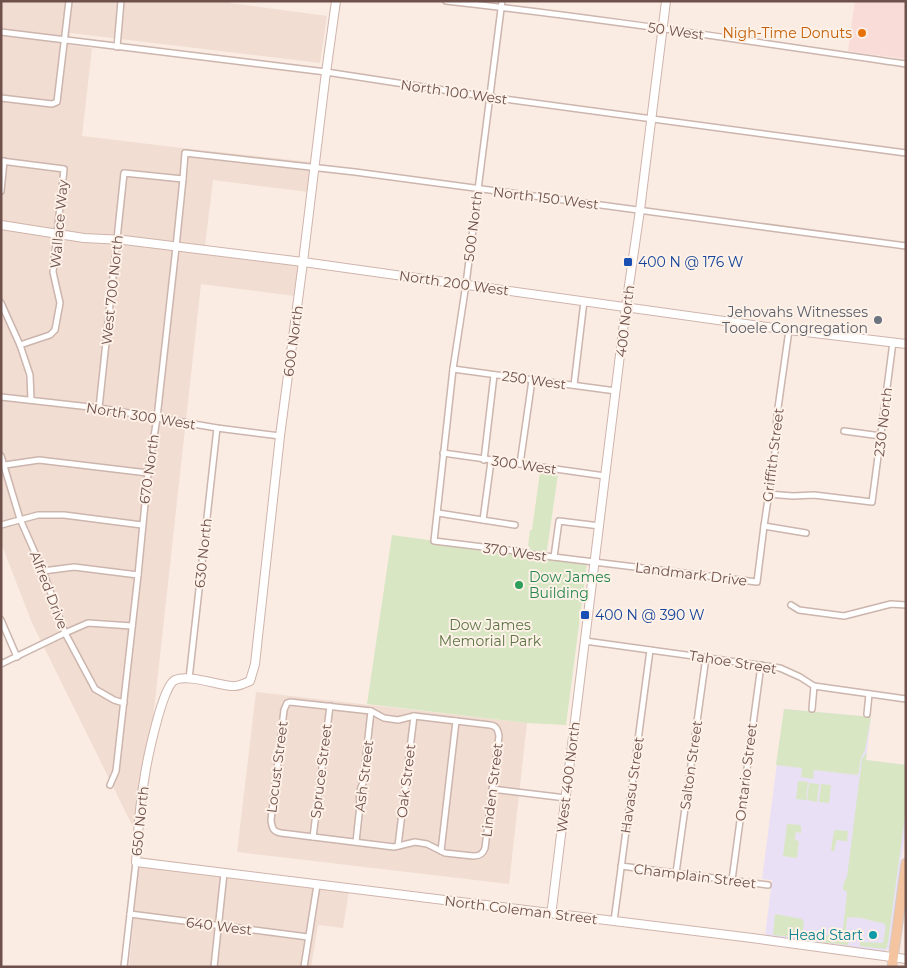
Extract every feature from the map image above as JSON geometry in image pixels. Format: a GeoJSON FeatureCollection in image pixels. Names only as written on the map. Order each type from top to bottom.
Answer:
{"type":"FeatureCollection","features":[{"type":"Feature","properties":{"kind":"main road"},"geometry":{"type":"LineString","coordinates":[[893,962],[906,863]]}},
{"type":"Feature","properties":{"kind":"street"},"geometry":{"type":"LineString","coordinates":[[1,98],[52,104],[57,102],[69,1]]}},
{"type":"Feature","properties":{"kind":"street"},"geometry":{"type":"LineString","coordinates":[[116,47],[120,1]]}},
{"type":"Feature","properties":{"kind":"street","name":"600 North"},"geometry":{"type":"LineString","coordinates":[[189,679],[234,687],[250,681],[255,664],[280,436],[336,1]]}},
{"type":"Feature","properties":{"kind":"street","name":"50 West"},"geometry":{"type":"LineString","coordinates":[[446,1],[502,4],[906,64]]}},
{"type":"Feature","properties":{"kind":"street","name":"400 North"},"geometry":{"type":"LineString","coordinates":[[585,641],[666,1]]}},
{"type":"Feature","properties":{"kind":"street","name":"500 North"},"geometry":{"type":"LineString","coordinates":[[434,541],[453,369],[466,284],[502,4]]}},
{"type":"Feature","properties":{"kind":"street","name":"North 100 West"},"geometry":{"type":"LineString","coordinates":[[1,32],[326,72],[489,97],[906,153]]}},
{"type":"Feature","properties":{"kind":"street","name":"North 150 West"},"geometry":{"type":"LineString","coordinates":[[185,153],[354,172],[906,246]]}},
{"type":"Feature","properties":{"kind":"street","name":"670 North"},"geometry":{"type":"LineString","coordinates":[[110,785],[116,771],[142,525],[184,179],[185,153]]}},
{"type":"Feature","properties":{"kind":"street"},"geometry":{"type":"LineString","coordinates":[[1,191],[3,161]]}},
{"type":"Feature","properties":{"kind":"street","name":"Wallace Way"},"geometry":{"type":"LineString","coordinates":[[3,161],[64,169],[53,272],[60,303],[55,330],[50,335],[20,345]]}},
{"type":"Feature","properties":{"kind":"street","name":"West 700 North"},"geometry":{"type":"LineString","coordinates":[[99,408],[124,173],[184,179]]}},
{"type":"Feature","properties":{"kind":"street","name":"North 200 West"},"geometry":{"type":"LineString","coordinates":[[1,225],[84,238],[176,246],[303,262],[789,330],[906,344]]}},
{"type":"Feature","properties":{"kind":"street"},"geometry":{"type":"LineString","coordinates":[[574,385],[584,301]]}},
{"type":"Feature","properties":{"kind":"street"},"geometry":{"type":"LineString","coordinates":[[1,303],[20,345],[30,375],[31,400]]}},
{"type":"Feature","properties":{"kind":"street","name":"Griffith Street"},"geometry":{"type":"LineString","coordinates":[[757,582],[789,330]]}},
{"type":"Feature","properties":{"kind":"street","name":"230 North"},"geometry":{"type":"LineString","coordinates":[[768,494],[814,495],[872,502],[893,342]]}},
{"type":"Feature","properties":{"kind":"street","name":"250 West"},"geometry":{"type":"LineString","coordinates":[[453,369],[616,391]]}},
{"type":"Feature","properties":{"kind":"street"},"geometry":{"type":"LineString","coordinates":[[484,460],[494,375]]}},
{"type":"Feature","properties":{"kind":"street"},"geometry":{"type":"LineString","coordinates":[[520,464],[532,380]]}},
{"type":"Feature","properties":{"kind":"street","name":"North 300 West"},"geometry":{"type":"LineString","coordinates":[[1,397],[99,408],[217,428],[280,436]]}},
{"type":"Feature","properties":{"kind":"street","name":"630 North"},"geometry":{"type":"LineString","coordinates":[[189,679],[217,428]]}},
{"type":"Feature","properties":{"kind":"street"},"geometry":{"type":"LineString","coordinates":[[844,431],[881,436]]}},
{"type":"Feature","properties":{"kind":"street","name":"300 West"},"geometry":{"type":"LineString","coordinates":[[443,453],[605,476]]}},
{"type":"Feature","properties":{"kind":"street","name":"Alfred Drive"},"geometry":{"type":"LineString","coordinates":[[1,456],[20,519],[65,632],[95,689],[114,700],[124,703]]}},
{"type":"Feature","properties":{"kind":"street"},"geometry":{"type":"LineString","coordinates":[[5,465],[39,460],[148,473]]}},
{"type":"Feature","properties":{"kind":"street"},"geometry":{"type":"LineString","coordinates":[[483,520],[491,461]]}},
{"type":"Feature","properties":{"kind":"street"},"geometry":{"type":"LineString","coordinates":[[438,513],[515,525]]}},
{"type":"Feature","properties":{"kind":"street"},"geometry":{"type":"LineString","coordinates":[[1,525],[38,515],[142,525]]}},
{"type":"Feature","properties":{"kind":"street"},"geometry":{"type":"LineString","coordinates":[[554,557],[559,521],[600,526]]}},
{"type":"Feature","properties":{"kind":"street"},"geometry":{"type":"LineString","coordinates":[[764,526],[806,533]]}},
{"type":"Feature","properties":{"kind":"street","name":"370 West"},"geometry":{"type":"LineString","coordinates":[[434,541],[595,562]]}},
{"type":"Feature","properties":{"kind":"street","name":"Landmark Drive"},"geometry":{"type":"LineString","coordinates":[[595,562],[757,582]]}},
{"type":"Feature","properties":{"kind":"street"},"geometry":{"type":"LineString","coordinates":[[42,571],[74,567],[138,575]]}},
{"type":"Feature","properties":{"kind":"street"},"geometry":{"type":"LineString","coordinates":[[791,604],[799,610],[844,616],[891,604],[906,605]]}},
{"type":"Feature","properties":{"kind":"street"},"geometry":{"type":"LineString","coordinates":[[1,620],[17,657]]}},
{"type":"Feature","properties":{"kind":"street"},"geometry":{"type":"LineString","coordinates":[[1,664],[65,632],[88,623],[132,626]]}},
{"type":"Feature","properties":{"kind":"street","name":"Tahoe Street"},"geometry":{"type":"LineString","coordinates":[[585,641],[780,668],[814,686],[906,699]]}},
{"type":"Feature","properties":{"kind":"street","name":"West 400 North"},"geometry":{"type":"LineString","coordinates":[[550,913],[585,641]]}},
{"type":"Feature","properties":{"kind":"street","name":"Havasu Street"},"geometry":{"type":"LineString","coordinates":[[614,921],[650,650]]}},
{"type":"Feature","properties":{"kind":"street","name":"Salton Street"},"geometry":{"type":"LineString","coordinates":[[676,873],[706,657]]}},
{"type":"Feature","properties":{"kind":"street","name":"Ontario Street"},"geometry":{"type":"LineString","coordinates":[[732,880],[761,665]]}},
{"type":"Feature","properties":{"kind":"street","name":"650 North"},"geometry":{"type":"LineString","coordinates":[[124,967],[142,796],[148,760],[162,703],[168,688],[174,680],[189,679]]}},
{"type":"Feature","properties":{"kind":"street"},"geometry":{"type":"LineString","coordinates":[[812,709],[814,686]]}},
{"type":"Feature","properties":{"kind":"street"},"geometry":{"type":"LineString","coordinates":[[867,714],[869,694]]}},
{"type":"Feature","properties":{"kind":"street","name":"Linden Street"},"geometry":{"type":"LineString","coordinates":[[287,703],[294,702],[371,711],[384,718],[398,720],[414,716],[490,725],[496,728],[499,736],[484,852],[481,855],[473,856],[441,851]]}},
{"type":"Feature","properties":{"kind":"street","name":"Locust Street"},"geometry":{"type":"LineString","coordinates":[[287,703],[284,710],[271,820],[272,827],[281,833],[313,837]]}},
{"type":"Feature","properties":{"kind":"street","name":"Spruce Street"},"geometry":{"type":"LineString","coordinates":[[313,837],[330,706]]}},
{"type":"Feature","properties":{"kind":"street","name":"Ash Street"},"geometry":{"type":"LineString","coordinates":[[356,842],[359,799],[363,783],[371,711]]}},
{"type":"Feature","properties":{"kind":"street","name":"Oak Street"},"geometry":{"type":"LineString","coordinates":[[398,846],[414,716]]}},
{"type":"Feature","properties":{"kind":"street"},"geometry":{"type":"LineString","coordinates":[[313,837],[394,847],[415,842],[427,844],[441,851],[456,721]]}},
{"type":"Feature","properties":{"kind":"street"},"geometry":{"type":"LineString","coordinates":[[492,789],[566,798]]}},
{"type":"Feature","properties":{"kind":"street","name":"North Coleman Street"},"geometry":{"type":"LineString","coordinates":[[136,862],[614,921],[893,962],[906,959]]}},
{"type":"Feature","properties":{"kind":"street","name":"Champlain Street"},"geometry":{"type":"LineString","coordinates":[[621,866],[768,885]]}},
{"type":"Feature","properties":{"kind":"street"},"geometry":{"type":"LineString","coordinates":[[214,967],[224,873]]}},
{"type":"Feature","properties":{"kind":"street"},"geometry":{"type":"LineString","coordinates":[[304,967],[317,884]]}},
{"type":"Feature","properties":{"kind":"street","name":"640 West"},"geometry":{"type":"LineString","coordinates":[[130,914],[308,937]]}},
{"type":"Feature","properties":{"kind":"shaded area"},"geometry":{"type":"Polygon","coordinates":[[[1,1],[230,1],[230,3],[327,16],[320,63],[70,33],[69,45],[92,48],[82,136],[311,162],[308,192],[213,180],[205,246],[299,258],[294,296],[201,284],[153,719],[147,744],[135,831],[32,623],[1,543],[1,1]]]}},
{"type":"Feature","properties":{"kind":"shaded area"},"geometry":{"type":"Polygon","coordinates":[[[855,1],[906,1],[906,59],[848,51],[855,1]]]}},
{"type":"Feature","properties":{"kind":"shaded area"},"geometry":{"type":"Polygon","coordinates":[[[256,692],[527,723],[509,884],[237,852],[256,692]]]}},
{"type":"Feature","properties":{"kind":"shaded area"},"geometry":{"type":"Polygon","coordinates":[[[784,709],[871,717],[866,760],[906,765],[906,827],[889,949],[882,952],[821,942],[765,936],[772,880],[762,879],[784,709]]]}},
{"type":"Feature","properties":{"kind":"shaded area"},"geometry":{"type":"Polygon","coordinates":[[[140,857],[350,885],[343,928],[318,925],[311,967],[129,967],[140,857]]]}},
{"type":"Feature","properties":{"kind":"green space","name":"Dow James Memorial Park"},"geometry":{"type":"Polygon","coordinates":[[[540,472],[558,474],[546,557],[587,563],[566,725],[527,723],[367,704],[392,535],[529,554],[530,530],[532,530],[540,472]]]}},
{"type":"Feature","properties":{"kind":"green space"},"geometry":{"type":"Polygon","coordinates":[[[784,709],[871,717],[858,775],[814,770],[813,779],[801,777],[802,768],[776,765],[784,709]]]}},
{"type":"Feature","properties":{"kind":"green space"},"geometry":{"type":"Polygon","coordinates":[[[867,752],[866,760],[906,765],[906,809],[888,942],[885,949],[860,946],[860,942],[883,943],[886,926],[883,923],[856,917],[847,918],[845,939],[849,940],[848,945],[821,942],[821,936],[831,935],[833,938],[842,939],[847,892],[843,890],[843,886],[847,877],[862,759],[867,752]]]}},
{"type":"Feature","properties":{"kind":"green space"},"geometry":{"type":"Polygon","coordinates":[[[798,781],[808,782],[806,800],[796,799],[798,781]]]}},
{"type":"Feature","properties":{"kind":"green space"},"geometry":{"type":"Polygon","coordinates":[[[809,783],[819,784],[817,802],[807,800],[809,783]]]}},
{"type":"Feature","properties":{"kind":"green space"},"geometry":{"type":"Polygon","coordinates":[[[821,784],[831,785],[829,803],[819,802],[821,784]]]}},
{"type":"Feature","properties":{"kind":"green space"},"geometry":{"type":"Polygon","coordinates":[[[787,824],[800,825],[801,827],[801,833],[796,832],[795,840],[799,841],[796,858],[783,856],[787,824]]]}},
{"type":"Feature","properties":{"kind":"green space"},"geometry":{"type":"Polygon","coordinates":[[[834,831],[848,831],[847,842],[837,840],[834,852],[831,850],[834,831]]]}},
{"type":"Feature","properties":{"kind":"green space"},"geometry":{"type":"Polygon","coordinates":[[[775,914],[802,919],[804,922],[802,938],[773,935],[775,914]]]}},
{"type":"Feature","properties":{"kind":"place","name":"Nigh-Time Donuts"},"geometry":{"type":"Point","coordinates":[862,33]}},
{"type":"Feature","properties":{"kind":"place","name":"400 N @ 176 W"},"geometry":{"type":"Point","coordinates":[628,262]}},
{"type":"Feature","properties":{"kind":"place","name":"Jehovahs Witnesses Tooele Congregation"},"geometry":{"type":"Point","coordinates":[878,320]}},
{"type":"Feature","properties":{"kind":"place","name":"Dow James Building"},"geometry":{"type":"Point","coordinates":[519,585]}},
{"type":"Feature","properties":{"kind":"place","name":"400 N @ 390 W"},"geometry":{"type":"Point","coordinates":[585,615]}},
{"type":"Feature","properties":{"kind":"place","name":"Head Start"},"geometry":{"type":"Point","coordinates":[873,935]}}]}
